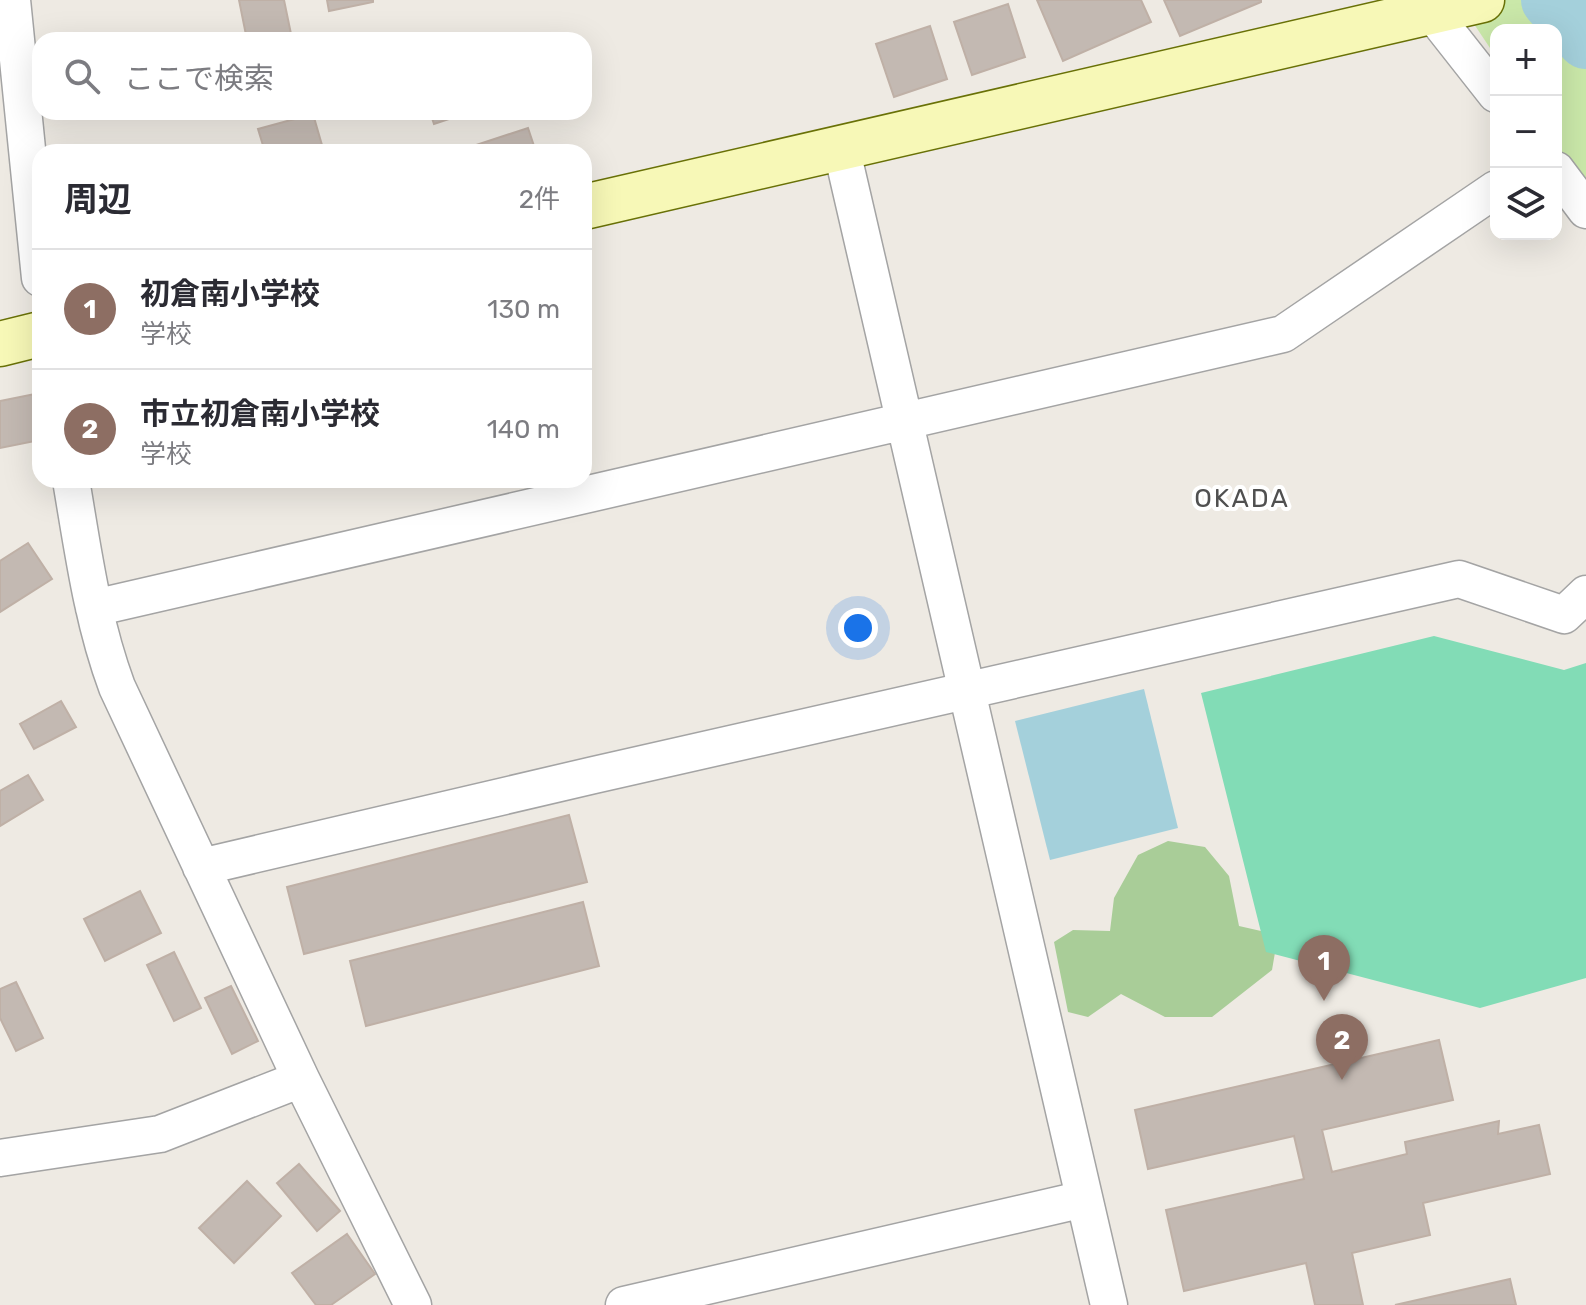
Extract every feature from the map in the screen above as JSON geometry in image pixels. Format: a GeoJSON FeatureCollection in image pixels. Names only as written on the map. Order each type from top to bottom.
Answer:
{"type":"FeatureCollection","features":[{"type":"Feature","properties":{"kind":"street"},"geometry":{"type":"LineString","coordinates":[[12,0],[32,199]]}},
{"type":"Feature","properties":{"kind":"street"},"geometry":{"type":"LineString","coordinates":[[592,205],[1445,5],[1490,84]]}},
{"type":"Feature","properties":{"kind":"street"},"geometry":{"type":"LineString","coordinates":[[841,147],[1109,1305]]}},
{"type":"Feature","properties":{"kind":"street"},"geometry":{"type":"LineString","coordinates":[[1562,178],[1586,210]]}},
{"type":"Feature","properties":{"kind":"street"},"geometry":{"type":"LineString","coordinates":[[94,608],[1283,334],[1490,193]]}},
{"type":"Feature","properties":{"kind":"street"},"geometry":{"type":"LineString","coordinates":[[0,344],[32,336]]}},
{"type":"Feature","properties":{"kind":"street"},"geometry":{"type":"LineString","coordinates":[[72,488],[94,608],[117,687],[301,1079],[413,1305]]}},
{"type":"Feature","properties":{"kind":"street"},"geometry":{"type":"LineString","coordinates":[[201,867],[579,778],[1459,579],[1564,615],[1586,594]]}},
{"type":"Feature","properties":{"kind":"street"},"geometry":{"type":"LineString","coordinates":[[0,1158],[160,1134],[301,1079]]}},
{"type":"Feature","properties":{"kind":"street"},"geometry":{"type":"LineString","coordinates":[[624,1305],[1084,1199]]}},
{"type":"Feature","properties":{"kind":"green space"},"geometry":{"type":"Polygon","coordinates":[[[1458,0],[1586,0],[1586,191],[1562,156],[1562,24],[1490,24],[1490,48],[1458,0]]]}},
{"type":"Feature","properties":{"kind":"green space"},"geometry":{"type":"Polygon","coordinates":[[[1434,636],[1564,670],[1586,663],[1586,978],[1480,1008],[1266,952],[1201,693],[1434,636]]]}},
{"type":"Feature","properties":{"kind":"green space"},"geometry":{"type":"Polygon","coordinates":[[[1168,841],[1205,847],[1229,876],[1239,926],[1278,935],[1272,970],[1212,1017],[1165,1017],[1121,994],[1088,1017],[1068,1012],[1054,942],[1073,930],[1110,931],[1114,898],[1138,855],[1168,841]]]}},
{"type":"Feature","properties":{"kind":"water"},"geometry":{"type":"Polygon","coordinates":[[[1144,689],[1178,828],[1050,860],[1015,721],[1144,689]]]}},
{"type":"Feature","properties":{"kind":"building"},"geometry":{"type":"Polygon","coordinates":[[[239,0],[284,0],[291,32],[245,32],[239,0]]]}},
{"type":"Feature","properties":{"kind":"building"},"geometry":{"type":"Polygon","coordinates":[[[327,0],[373,0],[373,2],[329,11],[327,0]]]}},
{"type":"Feature","properties":{"kind":"building"},"geometry":{"type":"Polygon","coordinates":[[[1037,0],[1141,0],[1151,22],[1063,61],[1037,0]]]}},
{"type":"Feature","properties":{"kind":"building"},"geometry":{"type":"Polygon","coordinates":[[[1164,0],[1261,0],[1261,2],[1180,36],[1164,0]]]}},
{"type":"Feature","properties":{"kind":"building"},"geometry":{"type":"Polygon","coordinates":[[[1008,4],[1025,57],[972,75],[954,22],[1008,4]]]}},
{"type":"Feature","properties":{"kind":"building"},"geometry":{"type":"Polygon","coordinates":[[[930,26],[947,79],[894,97],[876,44],[930,26]]]}},
{"type":"Feature","properties":{"kind":"building"},"geometry":{"type":"Polygon","coordinates":[[[291,120],[315,120],[322,144],[263,144],[258,129],[291,120]]]}},
{"type":"Feature","properties":{"kind":"building"},"geometry":{"type":"Polygon","coordinates":[[[528,128],[533,144],[479,144],[528,128]]]}},
{"type":"Feature","properties":{"kind":"building"},"geometry":{"type":"Polygon","coordinates":[[[32,395],[32,442],[0,448],[0,401],[32,395]]]}},
{"type":"Feature","properties":{"kind":"building"},"geometry":{"type":"Polygon","coordinates":[[[28,543],[52,579],[0,612],[0,561],[28,543]]]}},
{"type":"Feature","properties":{"kind":"building"},"geometry":{"type":"Polygon","coordinates":[[[61,701],[76,727],[34,749],[20,724],[61,701]]]}},
{"type":"Feature","properties":{"kind":"building"},"geometry":{"type":"Polygon","coordinates":[[[28,775],[43,800],[0,826],[0,791],[28,775]]]}},
{"type":"Feature","properties":{"kind":"building"},"geometry":{"type":"Polygon","coordinates":[[[569,815],[587,882],[304,954],[287,887],[569,815]]]}},
{"type":"Feature","properties":{"kind":"building"},"geometry":{"type":"Polygon","coordinates":[[[140,891],[161,933],[105,961],[84,919],[140,891]]]}},
{"type":"Feature","properties":{"kind":"building"},"geometry":{"type":"Polygon","coordinates":[[[583,902],[599,966],[366,1026],[350,961],[583,902]]]}},
{"type":"Feature","properties":{"kind":"building"},"geometry":{"type":"Polygon","coordinates":[[[174,952],[201,1008],[174,1021],[147,965],[174,952]]]}},
{"type":"Feature","properties":{"kind":"building"},"geometry":{"type":"Polygon","coordinates":[[[16,982],[43,1038],[16,1051],[0,1018],[0,989],[16,982]]]}},
{"type":"Feature","properties":{"kind":"building"},"geometry":{"type":"Polygon","coordinates":[[[231,986],[258,1041],[232,1054],[205,998],[231,986]]]}},
{"type":"Feature","properties":{"kind":"building"},"geometry":{"type":"Polygon","coordinates":[[[1439,1040],[1453,1100],[1322,1130],[1332,1172],[1407,1154],[1405,1142],[1499,1121],[1498,1134],[1539,1125],[1550,1174],[1423,1203],[1430,1235],[1352,1253],[1363,1305],[1315,1305],[1306,1263],[1184,1291],[1166,1210],[1304,1179],[1294,1136],[1148,1169],[1135,1110],[1439,1040]]]}},
{"type":"Feature","properties":{"kind":"building"},"geometry":{"type":"Polygon","coordinates":[[[299,1164],[340,1211],[317,1231],[277,1183],[299,1164]]]}},
{"type":"Feature","properties":{"kind":"building"},"geometry":{"type":"Polygon","coordinates":[[[247,1181],[281,1216],[234,1263],[199,1228],[247,1181]]]}},
{"type":"Feature","properties":{"kind":"building"},"geometry":{"type":"Polygon","coordinates":[[[347,1234],[375,1274],[331,1305],[316,1305],[292,1273],[347,1234]]]}},
{"type":"Feature","properties":{"kind":"building"},"geometry":{"type":"Polygon","coordinates":[[[1510,1279],[1516,1305],[1395,1305],[1510,1279]]]}},
{"type":"Feature","properties":{"kind":"waterway"},"geometry":{"type":"LineString","coordinates":[[1550,0],[1586,40]]}},
{"type":"Feature","properties":{"kind":"place","name":"初倉南小学校"},"geometry":{"type":"Point","coordinates":[1324,1001]}},
{"type":"Feature","properties":{"kind":"place","name":"市立初倉南小学校"},"geometry":{"type":"Point","coordinates":[1342,1080]}},
{"type":"Feature","properties":{"kind":"district","name":"OKADA"},"geometry":{"type":"Point","coordinates":[1242,498]}}]}
